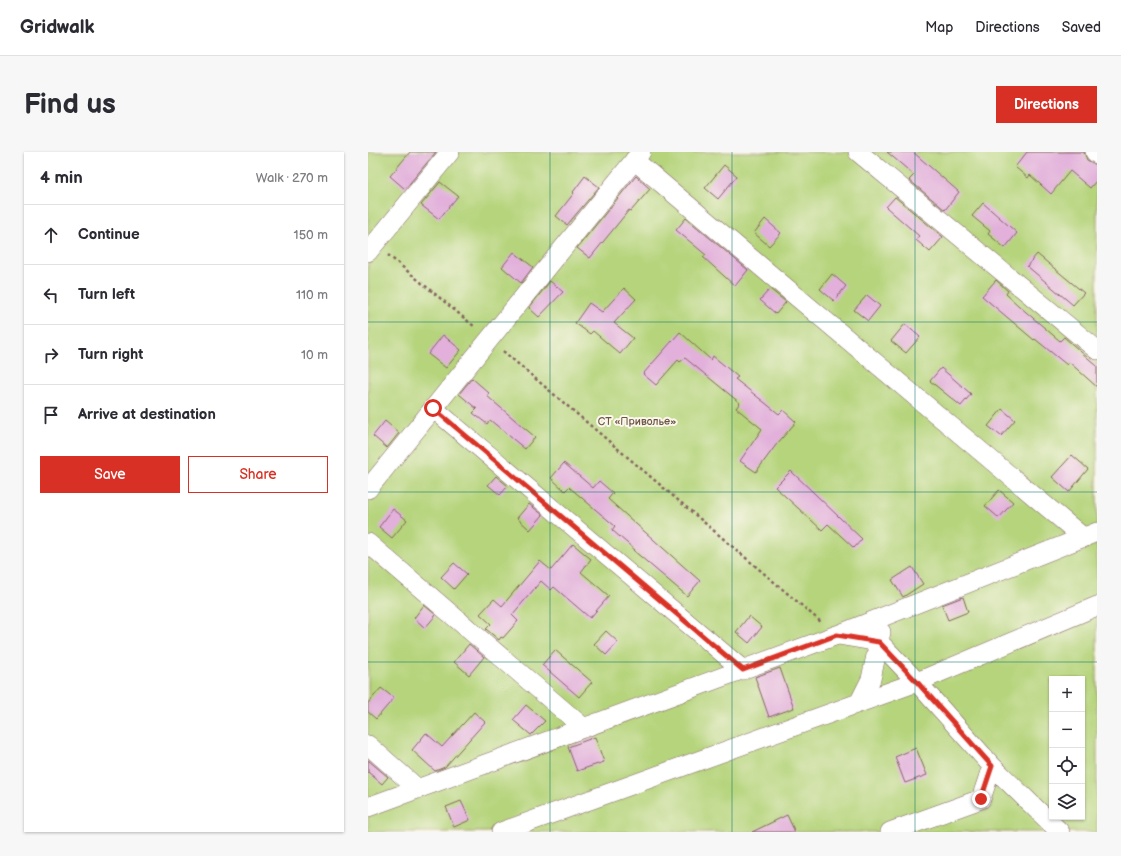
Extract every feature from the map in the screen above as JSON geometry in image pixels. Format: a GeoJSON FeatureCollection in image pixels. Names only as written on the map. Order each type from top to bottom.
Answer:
{"type":"FeatureCollection","features":[{"type":"Feature","properties":{"kind":"street"},"geometry":{"type":"LineString","coordinates":[[371,248],[450,152]]}},
{"type":"Feature","properties":{"kind":"street"},"geometry":{"type":"LineString","coordinates":[[858,152],[1097,350]]}},
{"type":"Feature","properties":{"kind":"street"},"geometry":{"type":"LineString","coordinates":[[368,490],[637,156],[1090,535],[837,635],[368,807]]}},
{"type":"Feature","properties":{"kind":"street"},"geometry":{"type":"LineString","coordinates":[[433,408],[743,670]]}},
{"type":"Feature","properties":{"kind":"street"},"geometry":{"type":"LineString","coordinates":[[368,543],[584,728]]}},
{"type":"Feature","properties":{"kind":"street"},"geometry":{"type":"LineString","coordinates":[[501,832],[917,682],[1097,606]]}},
{"type":"Feature","properties":{"kind":"street"},"geometry":{"type":"LineString","coordinates":[[859,703],[871,679],[883,617]]}},
{"type":"Feature","properties":{"kind":"street"},"geometry":{"type":"LineString","coordinates":[[837,635],[879,642],[992,766],[1060,832]]}},
{"type":"Feature","properties":{"kind":"street"},"geometry":{"type":"LineString","coordinates":[[368,744],[418,789]]}},
{"type":"Feature","properties":{"kind":"street"},"geometry":{"type":"LineString","coordinates":[[890,832],[981,799],[992,766]]}},
{"type":"Feature","properties":{"kind":"path"},"geometry":{"type":"LineString","coordinates":[[371,248],[489,339],[837,635]]}},
{"type":"Feature","properties":{"kind":"green space","name":"СТ «Приволье»"},"geometry":{"type":"Polygon","coordinates":[[[368,152],[1097,152],[1097,832],[368,832],[368,152]]]}},
{"type":"Feature","properties":{"kind":"building"},"geometry":{"type":"Polygon","coordinates":[[[410,152],[436,152],[405,189],[390,176],[410,152]]]}},
{"type":"Feature","properties":{"kind":"building"},"geometry":{"type":"Polygon","coordinates":[[[887,152],[913,152],[959,192],[945,210],[909,180],[914,175],[887,152]]]}},
{"type":"Feature","properties":{"kind":"building"},"geometry":{"type":"Polygon","coordinates":[[[1027,152],[1084,152],[1087,160],[1097,165],[1097,180],[1090,188],[1070,171],[1051,194],[1030,175],[1028,178],[1015,167],[1027,152]]]}},
{"type":"Feature","properties":{"kind":"building"},"geometry":{"type":"Polygon","coordinates":[[[724,165],[737,176],[718,199],[705,188],[724,165]]]}},
{"type":"Feature","properties":{"kind":"building"},"geometry":{"type":"Polygon","coordinates":[[[585,176],[599,187],[567,225],[556,216],[585,176]]]}},
{"type":"Feature","properties":{"kind":"building"},"geometry":{"type":"Polygon","coordinates":[[[636,176],[650,189],[631,211],[629,210],[590,258],[577,248],[636,176]]]}},
{"type":"Feature","properties":{"kind":"building"},"geometry":{"type":"Polygon","coordinates":[[[440,182],[458,196],[439,219],[421,205],[440,182]]]}},
{"type":"Feature","properties":{"kind":"building"},"geometry":{"type":"Polygon","coordinates":[[[895,197],[943,237],[930,252],[916,240],[919,236],[886,207],[895,197]]]}},
{"type":"Feature","properties":{"kind":"building"},"geometry":{"type":"Polygon","coordinates":[[[983,203],[1017,233],[1005,248],[988,234],[990,231],[972,216],[983,203]]]}},
{"type":"Feature","properties":{"kind":"building"},"geometry":{"type":"Polygon","coordinates":[[[686,218],[748,270],[735,286],[703,257],[706,255],[676,230],[686,218]]]}},
{"type":"Feature","properties":{"kind":"building"},"geometry":{"type":"Polygon","coordinates":[[[765,219],[781,233],[769,246],[754,233],[765,219]]]}},
{"type":"Feature","properties":{"kind":"building"},"geometry":{"type":"Polygon","coordinates":[[[514,252],[533,267],[521,283],[502,267],[514,252]]]}},
{"type":"Feature","properties":{"kind":"building"},"geometry":{"type":"Polygon","coordinates":[[[1037,254],[1084,293],[1073,305],[1027,266],[1037,254]]]}},
{"type":"Feature","properties":{"kind":"building"},"geometry":{"type":"Polygon","coordinates":[[[832,274],[846,286],[834,301],[820,289],[832,274]]]}},
{"type":"Feature","properties":{"kind":"building"},"geometry":{"type":"Polygon","coordinates":[[[996,280],[1008,291],[1006,294],[1060,341],[1064,337],[1097,366],[1097,387],[1069,362],[1067,365],[1035,339],[1034,340],[982,296],[996,280]]]}},
{"type":"Feature","properties":{"kind":"building"},"geometry":{"type":"Polygon","coordinates":[[[550,281],[563,292],[539,317],[529,308],[550,281]]]}},
{"type":"Feature","properties":{"kind":"building"},"geometry":{"type":"Polygon","coordinates":[[[624,288],[636,299],[614,323],[633,338],[620,354],[593,331],[590,334],[575,323],[589,303],[602,312],[624,288]]]}},
{"type":"Feature","properties":{"kind":"building"},"geometry":{"type":"Polygon","coordinates":[[[770,289],[786,302],[776,314],[760,300],[770,289]]]}},
{"type":"Feature","properties":{"kind":"building"},"geometry":{"type":"Polygon","coordinates":[[[867,295],[880,306],[868,321],[854,310],[867,295]]]}},
{"type":"Feature","properties":{"kind":"building"},"geometry":{"type":"Polygon","coordinates":[[[905,324],[920,337],[906,353],[891,341],[905,324]]]}},
{"type":"Feature","properties":{"kind":"building"},"geometry":{"type":"Polygon","coordinates":[[[680,332],[711,360],[713,356],[738,377],[735,379],[779,414],[783,410],[796,422],[776,445],[756,472],[740,461],[762,429],[736,408],[740,403],[685,358],[680,362],[678,360],[656,385],[643,374],[680,332]]]}},
{"type":"Feature","properties":{"kind":"building"},"geometry":{"type":"Polygon","coordinates":[[[443,335],[461,350],[446,368],[428,354],[443,335]]]}},
{"type":"Feature","properties":{"kind":"building"},"geometry":{"type":"Polygon","coordinates":[[[941,368],[971,394],[961,406],[930,381],[941,368]]]}},
{"type":"Feature","properties":{"kind":"building"},"geometry":{"type":"Polygon","coordinates":[[[472,378],[489,393],[487,396],[535,437],[525,449],[490,420],[487,424],[473,413],[477,409],[459,394],[472,378]]]}},
{"type":"Feature","properties":{"kind":"building"},"geometry":{"type":"Polygon","coordinates":[[[1002,409],[1015,420],[1001,436],[988,426],[1002,409]]]}},
{"type":"Feature","properties":{"kind":"building"},"geometry":{"type":"Polygon","coordinates":[[[385,421],[399,433],[387,448],[373,436],[385,421]]]}},
{"type":"Feature","properties":{"kind":"building"},"geometry":{"type":"Polygon","coordinates":[[[1072,455],[1088,469],[1069,492],[1052,477],[1072,455]]]}},
{"type":"Feature","properties":{"kind":"building"},"geometry":{"type":"Polygon","coordinates":[[[564,463],[593,488],[599,481],[613,493],[608,499],[700,581],[687,596],[634,551],[635,550],[612,530],[615,526],[569,487],[565,491],[551,478],[564,463]]]}},
{"type":"Feature","properties":{"kind":"building"},"geometry":{"type":"Polygon","coordinates":[[[791,471],[862,539],[854,548],[828,524],[822,530],[775,487],[791,471]]]}},
{"type":"Feature","properties":{"kind":"building"},"geometry":{"type":"Polygon","coordinates":[[[496,476],[508,486],[500,495],[488,485],[496,476]]]}},
{"type":"Feature","properties":{"kind":"building"},"geometry":{"type":"Polygon","coordinates":[[[999,490],[1013,502],[999,518],[985,506],[999,490]]]}},
{"type":"Feature","properties":{"kind":"building"},"geometry":{"type":"Polygon","coordinates":[[[529,504],[543,515],[530,530],[517,518],[529,504]]]}},
{"type":"Feature","properties":{"kind":"building"},"geometry":{"type":"Polygon","coordinates":[[[393,509],[407,520],[392,538],[379,527],[393,509]]]}},
{"type":"Feature","properties":{"kind":"building"},"geometry":{"type":"Polygon","coordinates":[[[573,544],[591,559],[581,572],[609,596],[590,618],[554,587],[551,590],[541,581],[512,615],[518,621],[503,638],[501,637],[499,640],[486,629],[491,624],[480,614],[494,599],[502,606],[540,561],[551,570],[573,544]]]}},
{"type":"Feature","properties":{"kind":"building"},"geometry":{"type":"Polygon","coordinates":[[[454,563],[467,574],[454,589],[441,577],[454,563]]]}},
{"type":"Feature","properties":{"kind":"building"},"geometry":{"type":"Polygon","coordinates":[[[912,567],[923,584],[903,597],[892,580],[912,567]]]}},
{"type":"Feature","properties":{"kind":"building"},"geometry":{"type":"Polygon","coordinates":[[[963,597],[968,612],[948,620],[942,605],[963,597]]]}},
{"type":"Feature","properties":{"kind":"building"},"geometry":{"type":"Polygon","coordinates":[[[424,605],[436,615],[425,628],[414,618],[424,605]]]}},
{"type":"Feature","properties":{"kind":"building"},"geometry":{"type":"Polygon","coordinates":[[[749,616],[762,627],[749,643],[736,632],[749,616]]]}},
{"type":"Feature","properties":{"kind":"building"},"geometry":{"type":"Polygon","coordinates":[[[606,631],[618,642],[606,655],[594,644],[606,631]]]}},
{"type":"Feature","properties":{"kind":"building"},"geometry":{"type":"Polygon","coordinates":[[[469,644],[484,657],[469,675],[454,662],[469,644]]]}},
{"type":"Feature","properties":{"kind":"building"},"geometry":{"type":"Polygon","coordinates":[[[555,650],[592,682],[579,697],[542,665],[555,650]]]}},
{"type":"Feature","properties":{"kind":"building"},"geometry":{"type":"Polygon","coordinates":[[[780,668],[794,708],[769,717],[755,677],[780,668]]]}},
{"type":"Feature","properties":{"kind":"building"},"geometry":{"type":"Polygon","coordinates":[[[381,688],[394,698],[376,719],[368,712],[368,703],[381,688]]]}},
{"type":"Feature","properties":{"kind":"building"},"geometry":{"type":"Polygon","coordinates":[[[526,705],[545,721],[531,735],[513,720],[526,705]]]}},
{"type":"Feature","properties":{"kind":"building"},"geometry":{"type":"Polygon","coordinates":[[[474,712],[485,722],[445,767],[435,771],[412,750],[426,733],[442,747],[474,712]]]}},
{"type":"Feature","properties":{"kind":"building"},"geometry":{"type":"Polygon","coordinates":[[[595,737],[604,762],[577,771],[568,747],[595,737]]]}},
{"type":"Feature","properties":{"kind":"building"},"geometry":{"type":"Polygon","coordinates":[[[916,748],[927,775],[905,783],[895,757],[916,748]]]}},
{"type":"Feature","properties":{"kind":"building"},"geometry":{"type":"Polygon","coordinates":[[[368,760],[388,777],[382,784],[368,772],[368,760]]]}},
{"type":"Feature","properties":{"kind":"building"},"geometry":{"type":"Polygon","coordinates":[[[461,801],[470,820],[454,827],[446,807],[461,801]]]}},
{"type":"Feature","properties":{"kind":"building"},"geometry":{"type":"Polygon","coordinates":[[[787,815],[795,832],[752,832],[787,815]]]}},
{"type":"Feature","properties":{"kind":"route"},"geometry":{"type":"LineString","coordinates":[[433,408],[743,670],[837,635],[879,642],[992,766],[981,799]]}}]}
